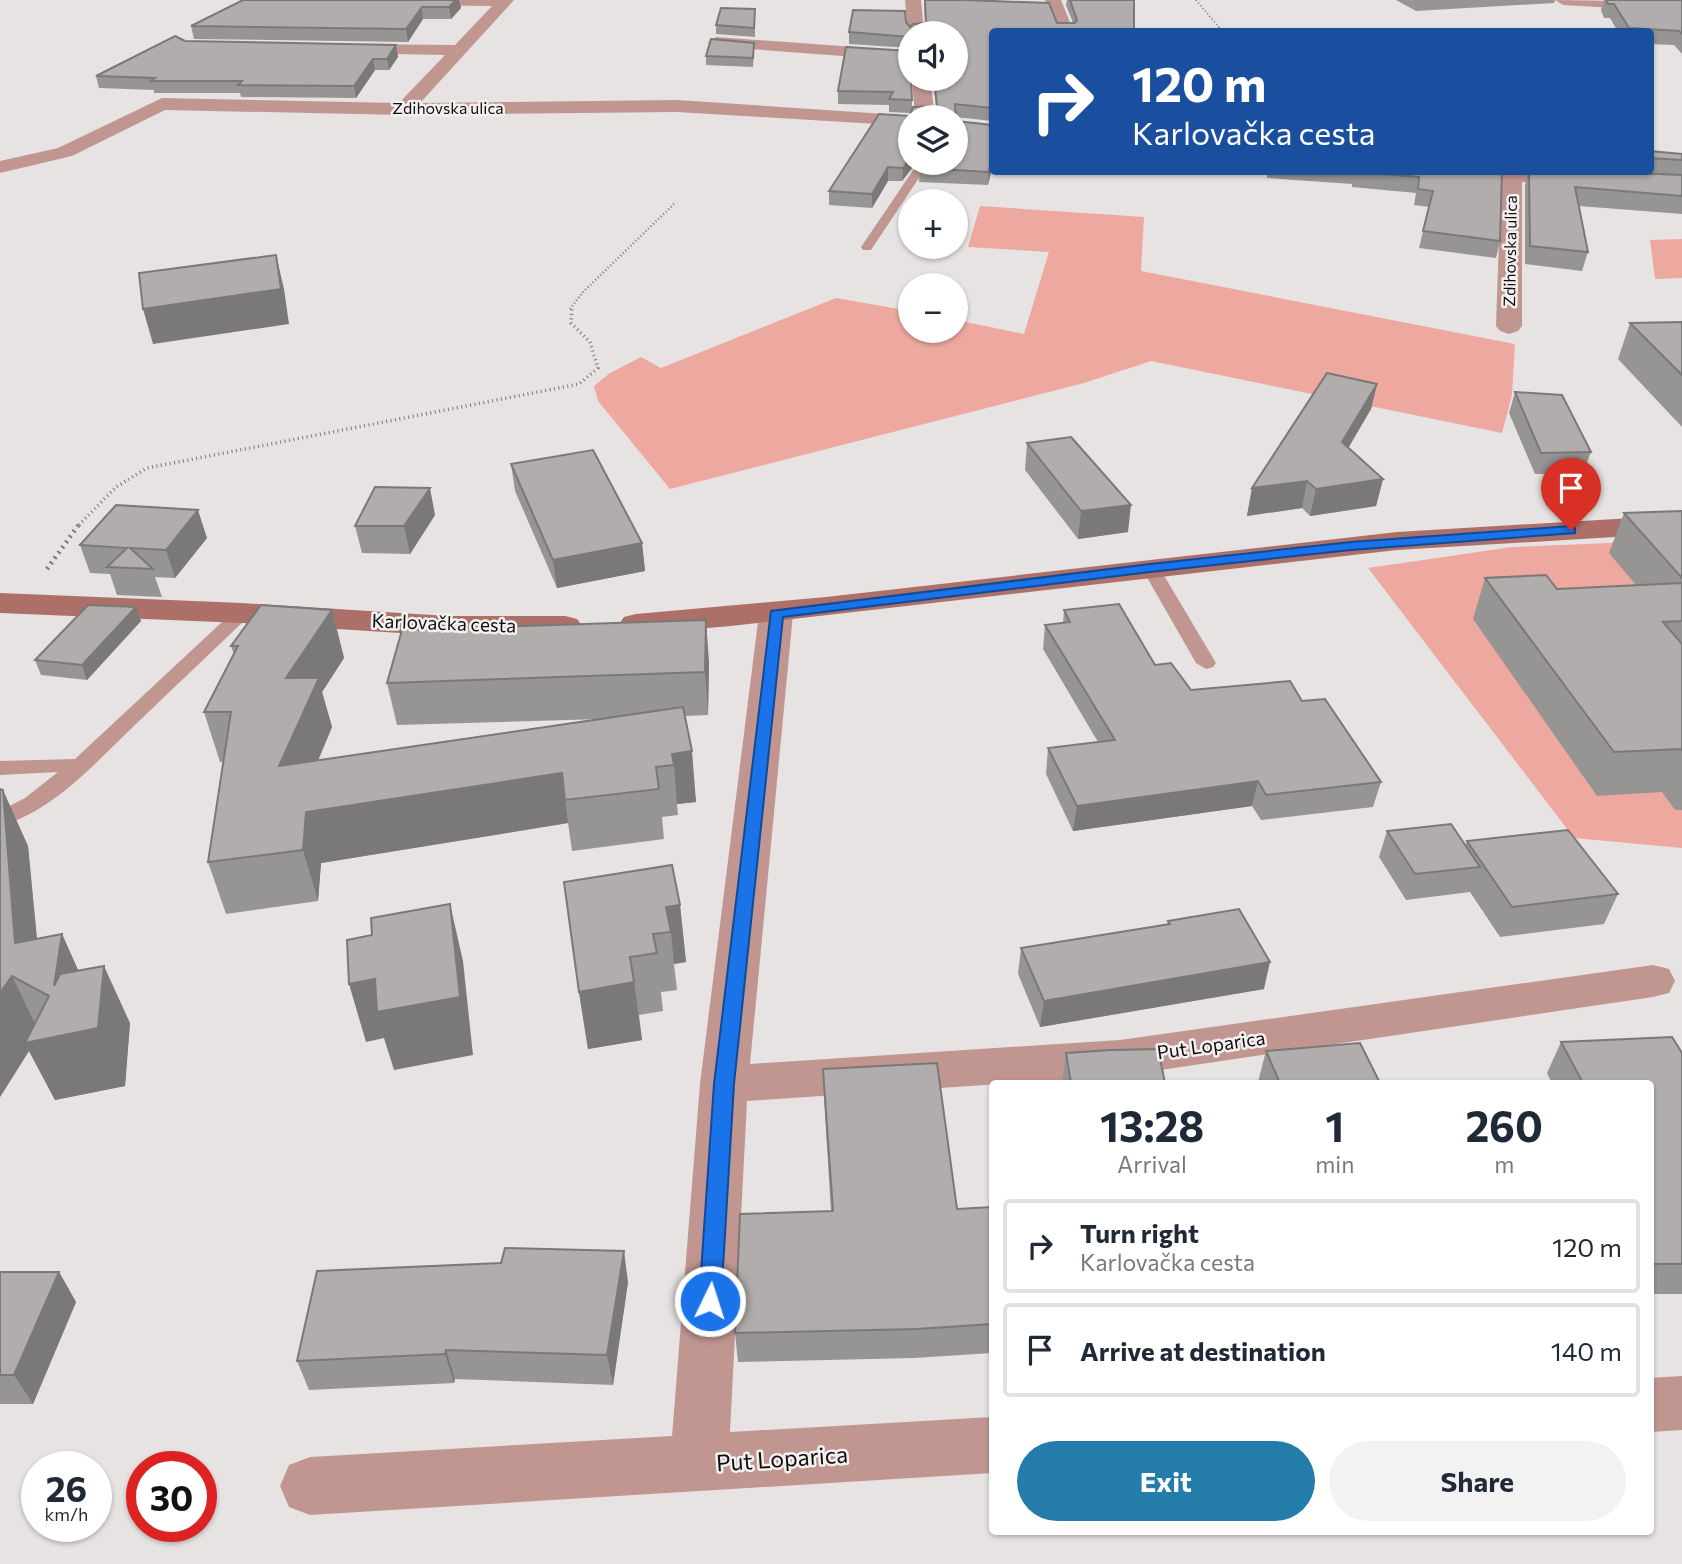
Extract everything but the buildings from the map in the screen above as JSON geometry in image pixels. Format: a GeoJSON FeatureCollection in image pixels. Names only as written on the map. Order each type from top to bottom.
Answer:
{"type":"FeatureCollection","features":[{"type":"Feature","properties":{"kind":"street"},"geometry":{"type":"LineString","coordinates":[[397,0],[506,1]]}},
{"type":"Feature","properties":{"kind":"street"},"geometry":{"type":"LineString","coordinates":[[913,0],[915,21]]}},
{"type":"Feature","properties":{"kind":"street"},"geometry":{"type":"LineString","coordinates":[[1054,0],[1064,28]]}},
{"type":"Feature","properties":{"kind":"street"},"geometry":{"type":"LineString","coordinates":[[1563,0],[1682,7]]}},
{"type":"Feature","properties":{"kind":"street"},"geometry":{"type":"LineString","coordinates":[[404,109],[506,1]]}},
{"type":"Feature","properties":{"kind":"street"},"geometry":{"type":"LineString","coordinates":[[716,42],[898,55]]}},
{"type":"Feature","properties":{"kind":"street"},"geometry":{"type":"LineString","coordinates":[[324,47],[460,50]]}},
{"type":"Feature","properties":{"kind":"street","name":"Zdihovska ulica"},"geometry":{"type":"LineString","coordinates":[[0,167],[51,157],[162,104],[404,109],[677,106],[898,119]]}},
{"type":"Feature","properties":{"kind":"street","name":"Zdihovska ulica"},"geometry":{"type":"LineString","coordinates":[[1495,175],[1682,184]]}},
{"type":"Feature","properties":{"kind":"street","name":"Zdihovska ulica"},"geometry":{"type":"LineString","coordinates":[[1509,326],[1512,176]]}},
{"type":"Feature","properties":{"kind":"street","name":"Karlovačka cesta"},"geometry":{"type":"LineString","coordinates":[[0,603],[242,613],[448,626],[605,626],[776,614],[1150,568],[1401,541],[1682,524]]}},
{"type":"Feature","properties":{"kind":"street","name":"Put Loparica"},"geometry":{"type":"LineString","coordinates":[[776,614],[724,1084],[699,1464],[989,1446]]}},
{"type":"Feature","properties":{"kind":"street","name":"Put Loparica"},"geometry":{"type":"LineString","coordinates":[[724,1084],[1120,1058],[1653,981]]}},
{"type":"Feature","properties":{"kind":"street"},"geometry":{"type":"LineString","coordinates":[[1654,1405],[1682,1403]]}},
{"type":"Feature","properties":{"kind":"street"},"geometry":{"type":"LineString","coordinates":[[310,1486],[699,1464]]}},
{"type":"Feature","properties":{"kind":"lane"},"geometry":{"type":"LineString","coordinates":[[867,247],[915,175]]}},
{"type":"Feature","properties":{"kind":"lane"},"geometry":{"type":"LineString","coordinates":[[1150,568],[1206,663]]}},
{"type":"Feature","properties":{"kind":"lane"},"geometry":{"type":"LineString","coordinates":[[0,819],[12,816],[36,800],[80,765],[242,613]]}},
{"type":"Feature","properties":{"kind":"lane"},"geometry":{"type":"LineString","coordinates":[[0,768],[80,765]]}},
{"type":"Feature","properties":{"kind":"path"},"geometry":{"type":"LineString","coordinates":[[1195,0],[1220,28]]}},
{"type":"Feature","properties":{"kind":"path"},"geometry":{"type":"LineString","coordinates":[[42,575],[91,510],[118,484],[147,468],[579,384],[598,368],[597,354],[586,334],[571,323],[570,310],[583,292],[674,203]]}},
{"type":"Feature","properties":{"kind":"shaded area"},"geometry":{"type":"Polygon","coordinates":[[[980,206],[1144,217],[1141,271],[1515,344],[1512,395],[1502,433],[1151,361],[1084,383],[670,489],[598,401],[594,386],[610,373],[641,357],[661,368],[836,298],[898,309],[898,343],[968,343],[968,322],[1024,334],[1049,252],[968,247],[980,206]]]}},
{"type":"Feature","properties":{"kind":"shaded area"},"geometry":{"type":"Polygon","coordinates":[[[1682,239],[1682,278],[1655,279],[1650,240],[1682,239]]]}},
{"type":"Feature","properties":{"kind":"shaded area"},"geometry":{"type":"Polygon","coordinates":[[[1682,540],[1682,848],[1574,838],[1368,568],[1512,547],[1682,540]]]}},
{"type":"Feature","properties":{"kind":"route"},"geometry":{"type":"LineString","coordinates":[[710,1301],[724,1084],[776,614],[1351,546],[1571,530]]}}]}
